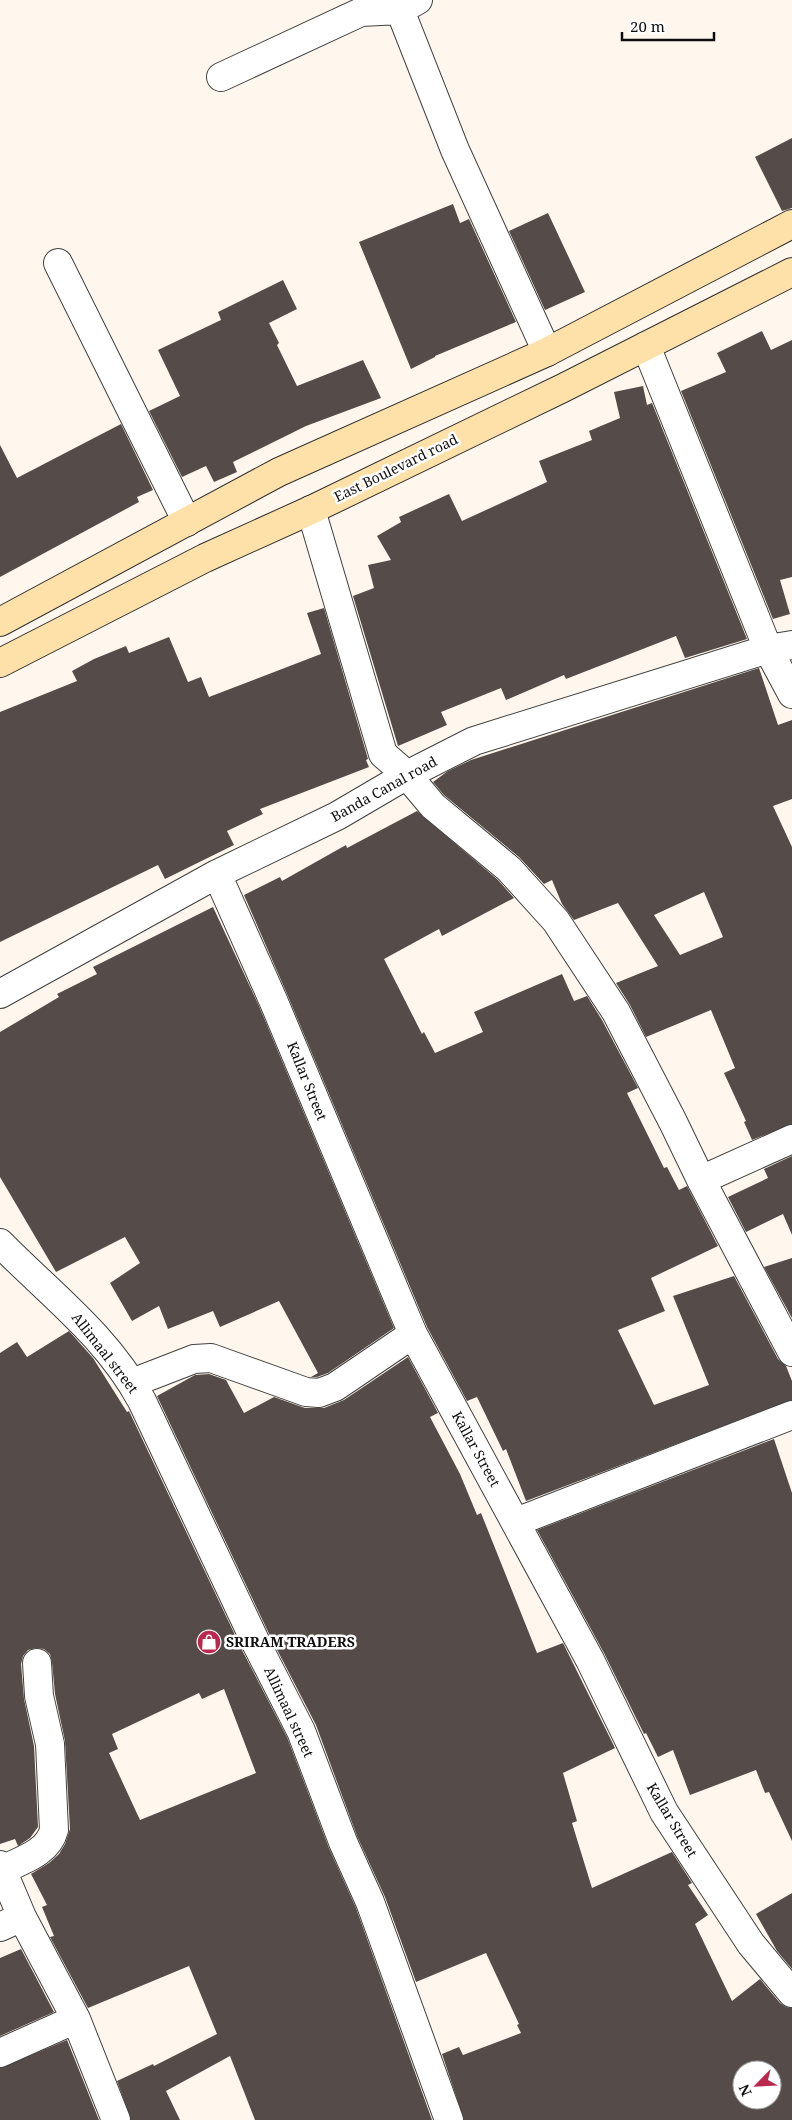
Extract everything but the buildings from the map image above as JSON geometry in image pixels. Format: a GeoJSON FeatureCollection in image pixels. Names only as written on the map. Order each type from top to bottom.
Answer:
{"type":"FeatureCollection","features":[{"type":"Feature","properties":{"kind":"main road"},"geometry":{"type":"LineString","coordinates":[[0,622],[279,472],[547,352],[792,224]]}},
{"type":"Feature","properties":{"kind":"main road","name":"East Boulevard road"},"geometry":{"type":"LineString","coordinates":[[0,663],[205,558],[312,510],[792,272]]}},
{"type":"Feature","properties":{"kind":"street"},"geometry":{"type":"LineString","coordinates":[[221,78],[361,12],[405,3],[455,150],[547,352]]}},
{"type":"Feature","properties":{"kind":"street"},"geometry":{"type":"LineString","coordinates":[[58,263],[187,522]]}},
{"type":"Feature","properties":{"kind":"street"},"geometry":{"type":"LineString","coordinates":[[646,346],[780,647],[792,694]]}},
{"type":"Feature","properties":{"kind":"street"},"geometry":{"type":"LineString","coordinates":[[312,510],[383,754],[407,775],[433,806],[508,869],[556,921],[616,1012],[701,1180],[792,1352]]}},
{"type":"Feature","properties":{"kind":"street","name":"Banda Canal road"},"geometry":{"type":"LineString","coordinates":[[0,994],[217,874],[337,816],[407,775],[474,741],[780,647]]}},
{"type":"Feature","properties":{"kind":"street","name":"Kallar Street"},"geometry":{"type":"LineString","coordinates":[[217,874],[274,1000],[412,1334],[590,1660],[664,1812],[751,1944],[792,1993]]}},
{"type":"Feature","properties":{"kind":"street"},"geometry":{"type":"LineString","coordinates":[[701,1180],[792,1139]]}},
{"type":"Feature","properties":{"kind":"street","name":"Allimaal street"},"geometry":{"type":"LineString","coordinates":[[0,1242],[86,1324],[132,1383],[253,1636],[301,1731],[343,1842],[370,1902],[449,2120]]}},
{"type":"Feature","properties":{"kind":"street"},"geometry":{"type":"LineString","coordinates":[[132,1383],[194,1359],[211,1358],[306,1392],[320,1393],[335,1386],[412,1334]]}},
{"type":"Feature","properties":{"kind":"street"},"geometry":{"type":"LineString","coordinates":[[516,1522],[792,1415]]}},
{"type":"Feature","properties":{"kind":"street"},"geometry":{"type":"LineString","coordinates":[[37,1662],[39,1696],[50,1744],[54,1830],[52,1840],[44,1848],[1,1867],[11,1922],[76,2019],[116,2120]]}},
{"type":"Feature","properties":{"kind":"street"},"geometry":{"type":"LineString","coordinates":[[0,2053],[76,2019]]}},
{"type":"Feature","properties":{"kind":"place","name":"SRIRAM TRADERS"},"geometry":{"type":"Point","coordinates":[209,1642]}}]}
